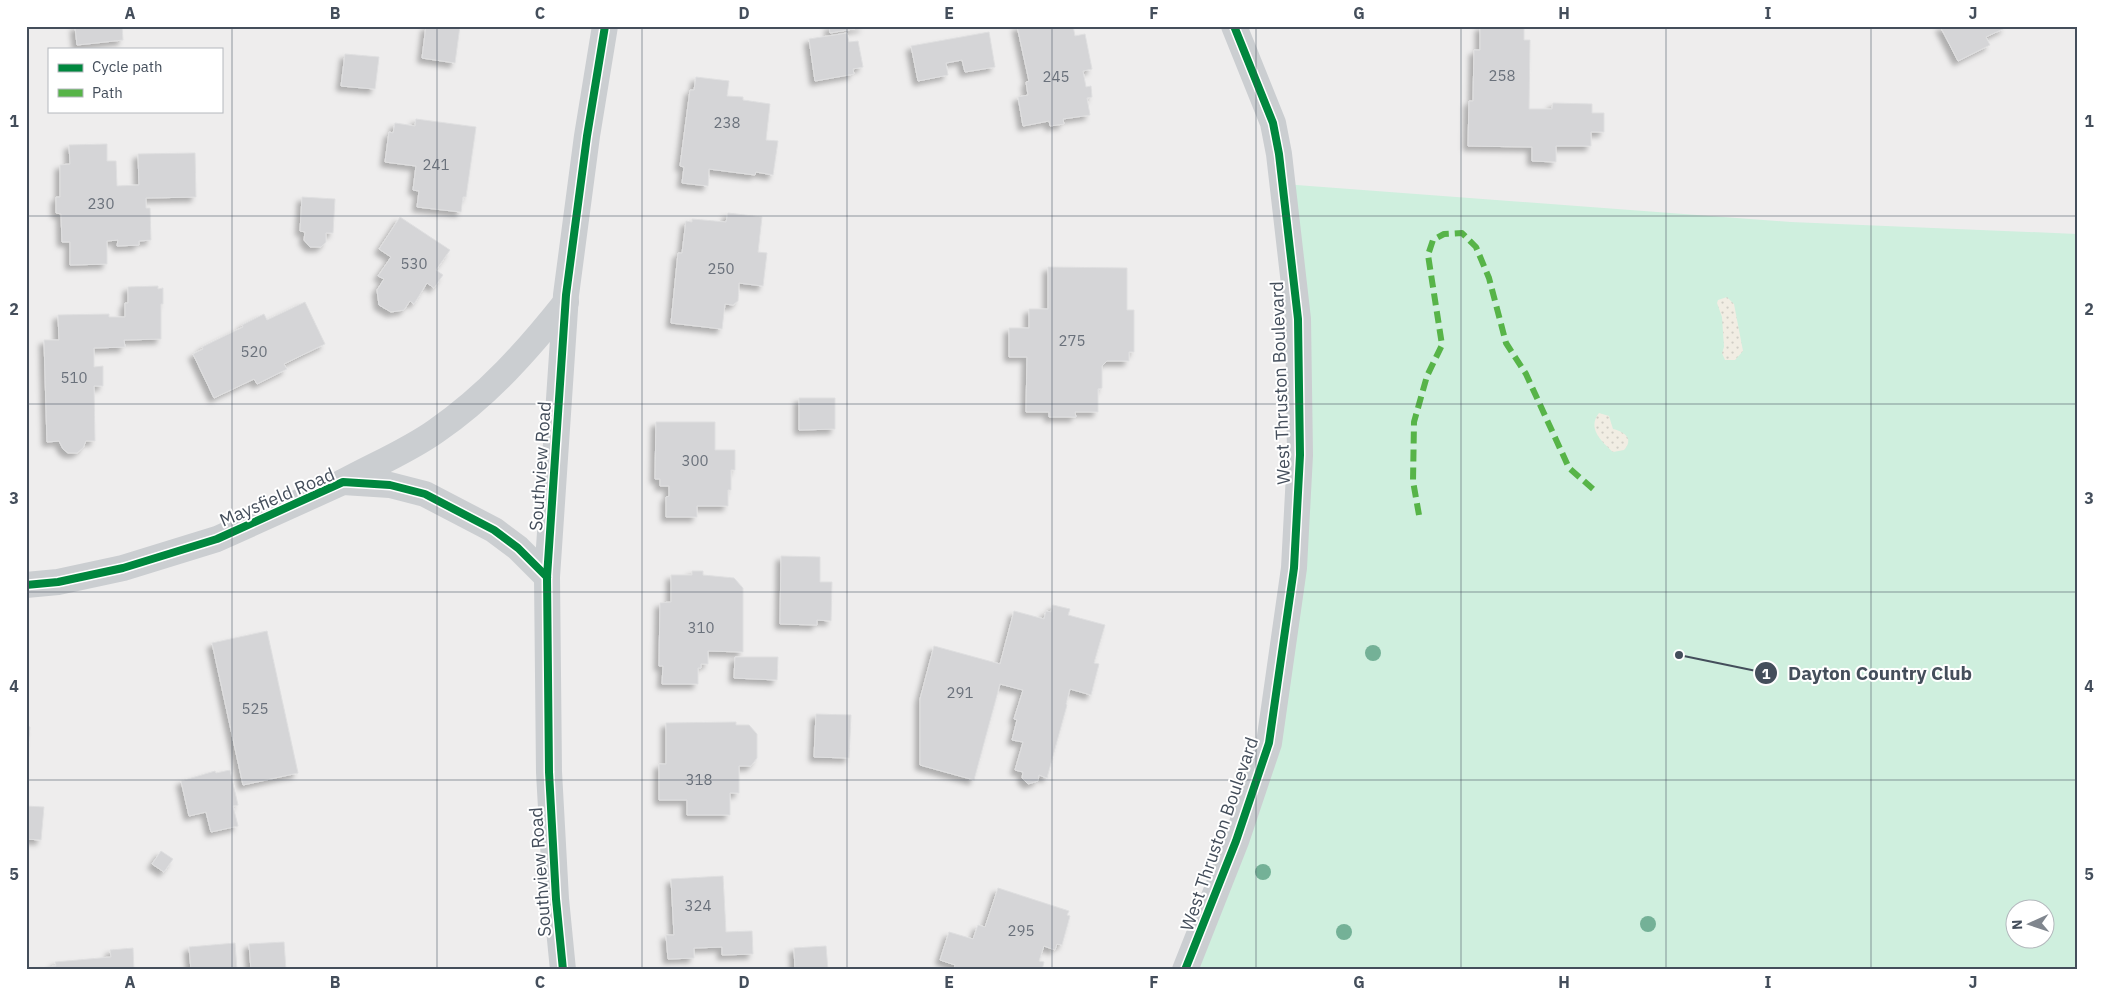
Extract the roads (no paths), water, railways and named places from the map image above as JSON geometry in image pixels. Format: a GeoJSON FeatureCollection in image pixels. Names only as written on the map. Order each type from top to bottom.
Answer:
{"type":"FeatureCollection","features":[{"type":"Feature","properties":{"kind":"street","name":"Southview Road"},"geometry":{"type":"LineString","coordinates":[[563,970],[556,899],[549,772],[547,577],[566,302],[587,136],[605,26]]}},
{"type":"Feature","properties":{"kind":"street","name":"West Thruston Boulevard"},"geometry":{"type":"LineString","coordinates":[[1185,970],[1236,841],[1269,742],[1294,568],[1300,464],[1298,318],[1280,162],[1273,123],[1234,26]]}},
{"type":"Feature","properties":{"kind":"street","name":"Maysfield Road"},"geometry":{"type":"LineString","coordinates":[[26,585],[58,582],[123,568],[216,539],[343,482],[435,431],[481,397],[528,350],[566,302]]}},
{"type":"Feature","properties":{"kind":"street","name":"Maysfield Road"},"geometry":{"type":"LineString","coordinates":[[343,482],[390,486],[425,494],[494,530],[518,548],[547,577]]}},
{"type":"Feature","properties":{"kind":"place","name":"Dayton Country Club"},"geometry":{"type":"Point","coordinates":[1679,655]}}]}
